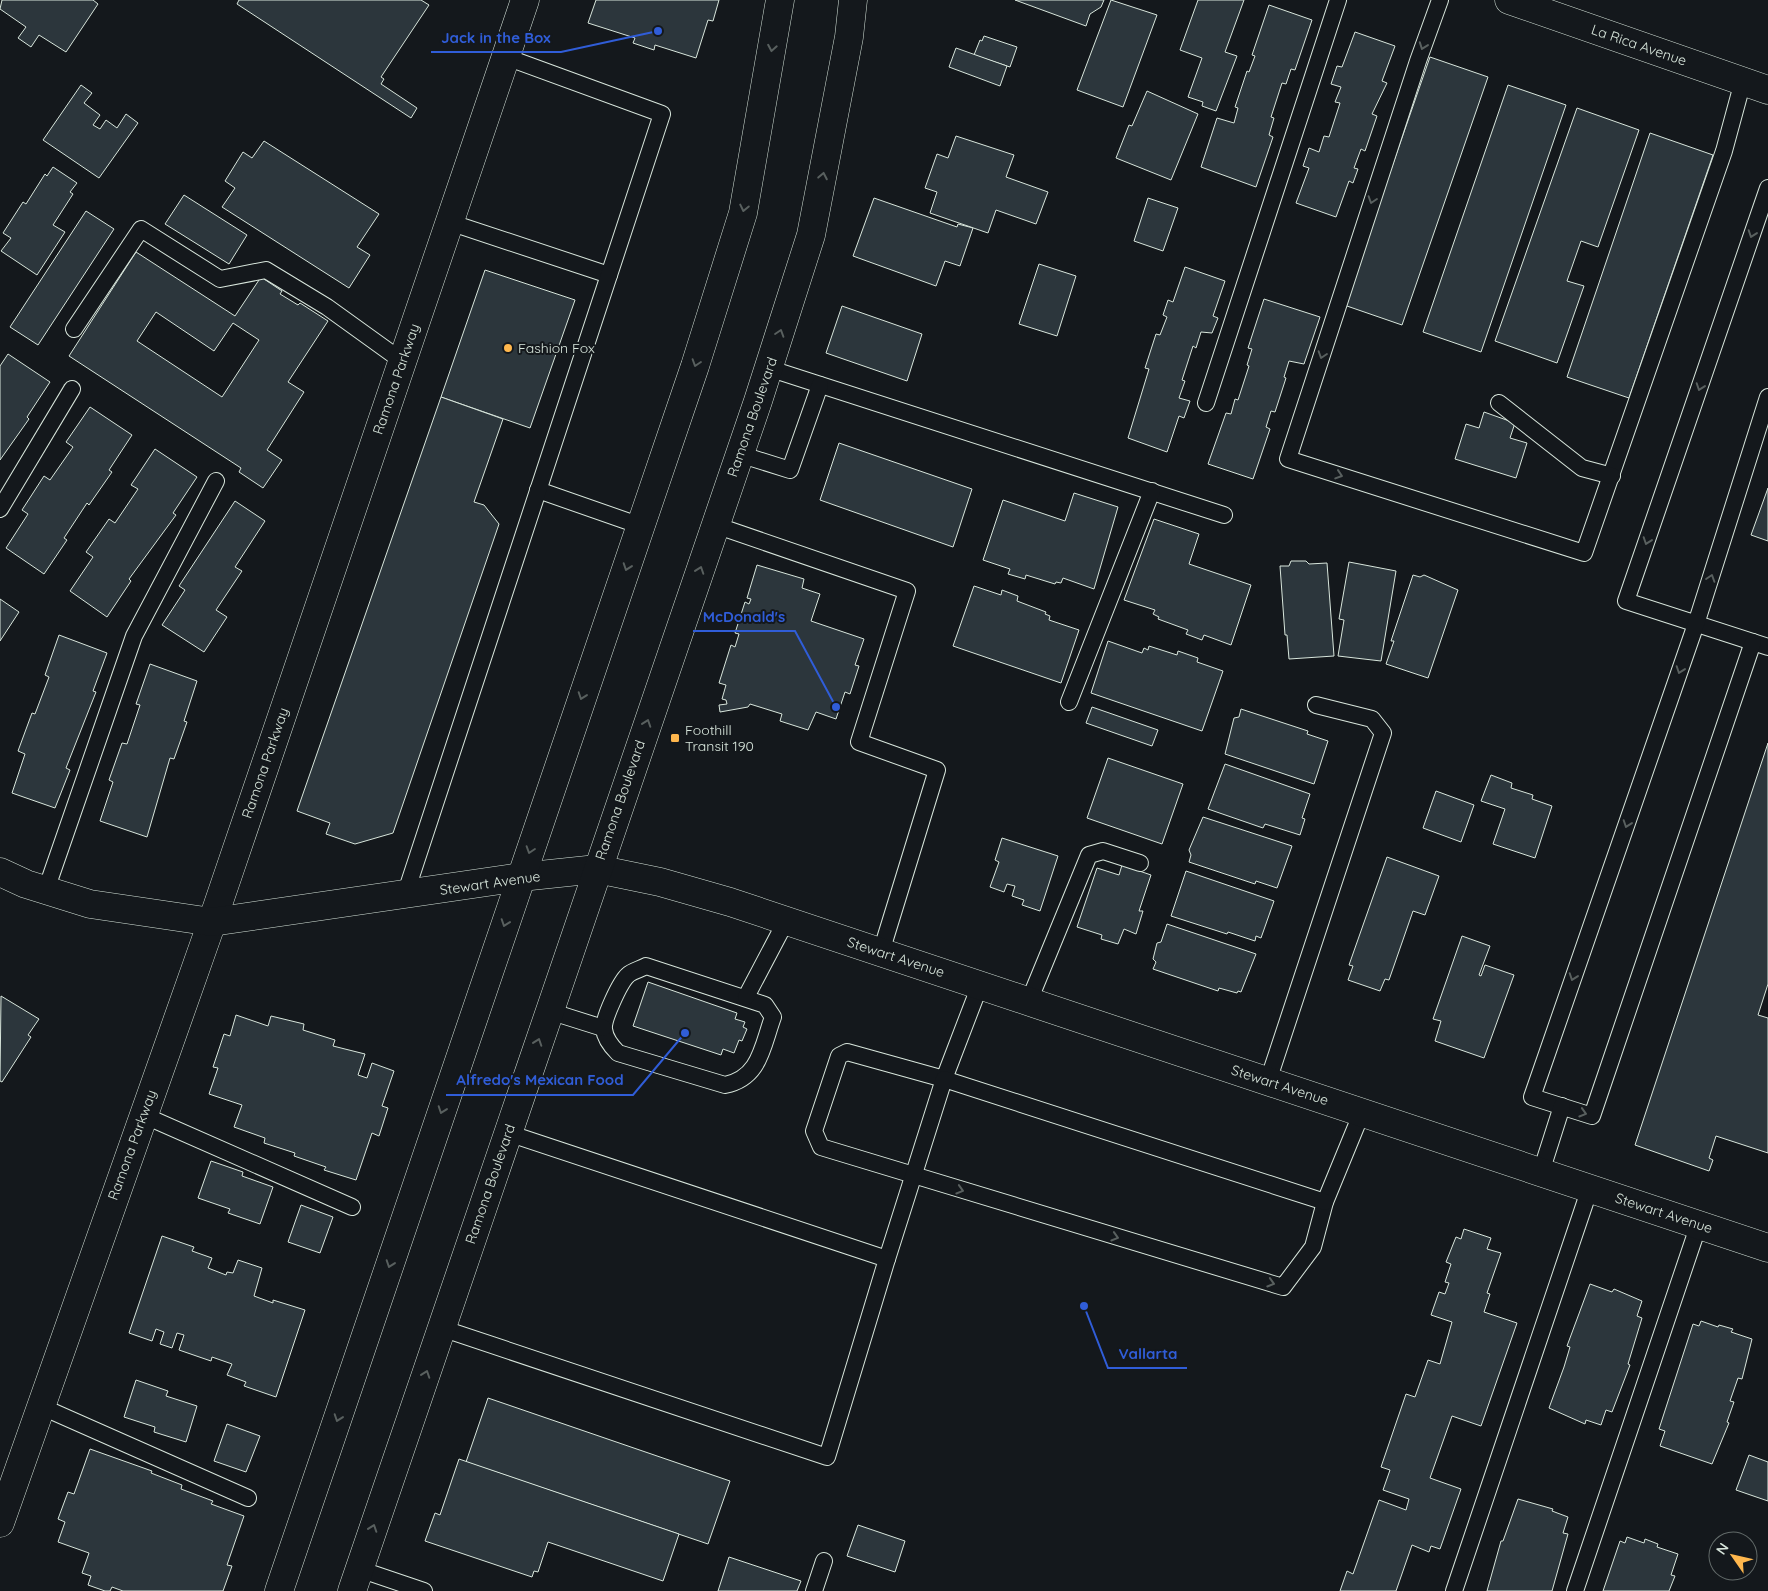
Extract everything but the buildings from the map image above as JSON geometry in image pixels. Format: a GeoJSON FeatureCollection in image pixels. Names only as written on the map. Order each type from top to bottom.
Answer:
{"type":"FeatureCollection","features":[{"type":"Feature","properties":{"kind":"street","name":"Ramona Parkway"},"geometry":{"type":"LineString","coordinates":[[0,1524],[212,922],[525,0]]}},
{"type":"Feature","properties":{"kind":"street"},"geometry":{"type":"LineString","coordinates":[[279,1591],[696,366],[743,212],[780,0]]}},
{"type":"Feature","properties":{"kind":"street","name":"Ramona Boulevard"},"geometry":{"type":"LineString","coordinates":[[356,1580],[715,525],[811,235],[849,37],[854,0]]}},
{"type":"Feature","properties":{"kind":"street","name":"La Rica Avenue"},"geometry":{"type":"LineString","coordinates":[[1509,0],[1768,90]]}},
{"type":"Feature","properties":{"kind":"street","name":"Stewart Avenue"},"geometry":{"type":"LineString","coordinates":[[0,872],[46,890],[90,904],[212,922],[521,877],[597,869],[660,882],[881,952],[1768,1248]]}},
{"type":"Feature","properties":{"kind":"lane"},"geometry":{"type":"LineString","coordinates":[[1206,403],[1338,0]]}},
{"type":"Feature","properties":{"kind":"lane"},"geometry":{"type":"LineString","coordinates":[[1440,0],[1418,61],[1288,459],[1584,554],[1724,151],[1743,81]]}},
{"type":"Feature","properties":{"kind":"lane"},"geometry":{"type":"LineString","coordinates":[[405,895],[662,114],[506,57]]}},
{"type":"Feature","properties":{"kind":"lane"},"geometry":{"type":"LineString","coordinates":[[1768,188],[1626,601],[1696,624],[1760,644],[1592,1116],[1532,1097],[1696,624],[1768,397]]}},
{"type":"Feature","properties":{"kind":"lane"},"geometry":{"type":"LineString","coordinates":[[449,222],[609,276]]}},
{"type":"Feature","properties":{"kind":"lane"},"geometry":{"type":"LineString","coordinates":[[74,329],[141,230],[220,279],[266,270],[327,307],[402,361]]}},
{"type":"Feature","properties":{"kind":"lane"},"geometry":{"type":"LineString","coordinates":[[768,368],[1224,515]]}},
{"type":"Feature","properties":{"kind":"lane"},"geometry":{"type":"LineString","coordinates":[[739,454],[790,470],[820,385]]}},
{"type":"Feature","properties":{"kind":"lane"},"geometry":{"type":"LineString","coordinates":[[0,509],[72,389]]}},
{"type":"Feature","properties":{"kind":"lane"},"geometry":{"type":"LineString","coordinates":[[1499,403],[1582,468],[1612,476]]}},
{"type":"Feature","properties":{"kind":"lane"},"geometry":{"type":"LineString","coordinates":[[46,890],[134,636],[216,481]]}},
{"type":"Feature","properties":{"kind":"lane"},"geometry":{"type":"LineString","coordinates":[[538,490],[641,526]]}},
{"type":"Feature","properties":{"kind":"lane"},"geometry":{"type":"LineString","coordinates":[[1069,702],[1152,491]]}},
{"type":"Feature","properties":{"kind":"lane"},"geometry":{"type":"LineString","coordinates":[[715,525],[908,591],[859,742],[937,770],[881,952]]}},
{"type":"Feature","properties":{"kind":"lane"},"geometry":{"type":"LineString","coordinates":[[1268,1081],[1383,734],[1372,719],[1316,705]]}},
{"type":"Feature","properties":{"kind":"lane"},"geometry":{"type":"LineString","coordinates":[[1029,1001],[1089,855],[1103,852],[1140,863]]}},
{"type":"Feature","properties":{"kind":"lane"},"geometry":{"type":"LineString","coordinates":[[746,997],[786,921]]}},
{"type":"Feature","properties":{"kind":"lane"},"geometry":{"type":"LineString","coordinates":[[646,966],[746,997],[765,1005],[773,1017],[753,1072],[739,1082],[725,1085],[618,1053],[609,1043],[604,1028],[613,999],[628,975],[646,966]]}},
{"type":"Feature","properties":{"kind":"lane"},"geometry":{"type":"LineString","coordinates":[[442,1328],[827,1457],[944,1079],[980,985]]}},
{"type":"Feature","properties":{"kind":"lane"},"geometry":{"type":"LineString","coordinates":[[549,1011],[604,1028]]}},
{"type":"Feature","properties":{"kind":"lane"},"geometry":{"type":"LineString","coordinates":[[1325,1202],[944,1079],[847,1052],[838,1056],[814,1131],[821,1147],[1283,1287],[1313,1247],[1325,1202],[1362,1112]]}},
{"type":"Feature","properties":{"kind":"lane"},"geometry":{"type":"LineString","coordinates":[[1541,1172],[1562,1106]]}},
{"type":"Feature","properties":{"kind":"lane"},"geometry":{"type":"LineString","coordinates":[[143,1115],[352,1207]]}},
{"type":"Feature","properties":{"kind":"lane"},"geometry":{"type":"LineString","coordinates":[[508,1132],[887,1259]]}},
{"type":"Feature","properties":{"kind":"lane"},"geometry":{"type":"LineString","coordinates":[[1454,1591],[1590,1188]]}},
{"type":"Feature","properties":{"kind":"lane"},"geometry":{"type":"LineString","coordinates":[[1575,1591],[1699,1224]]}},
{"type":"Feature","properties":{"kind":"lane"},"geometry":{"type":"LineString","coordinates":[[40,1406],[248,1498]]}},
{"type":"Feature","properties":{"kind":"lane"},"geometry":{"type":"LineString","coordinates":[[814,1591],[824,1561]]}},
{"type":"Feature","properties":{"kind":"lane"},"geometry":{"type":"LineString","coordinates":[[356,1580],[424,1591]]}},
{"type":"Feature","properties":{"kind":"place","name":"Jack in the Box"},"geometry":{"type":"Point","coordinates":[658,31]}},
{"type":"Feature","properties":{"kind":"place","name":"Fashion Fox"},"geometry":{"type":"Point","coordinates":[508,348]}},
{"type":"Feature","properties":{"kind":"place","name":"McDonald's"},"geometry":{"type":"Point","coordinates":[836,707]}},
{"type":"Feature","properties":{"kind":"place","name":"Foothill Transit 190"},"geometry":{"type":"Point","coordinates":[675,738]}},
{"type":"Feature","properties":{"kind":"place","name":"Alfredo's Mexican Food"},"geometry":{"type":"Point","coordinates":[685,1033]}},
{"type":"Feature","properties":{"kind":"place","name":"Vallarta"},"geometry":{"type":"Point","coordinates":[1084,1306]}}]}
